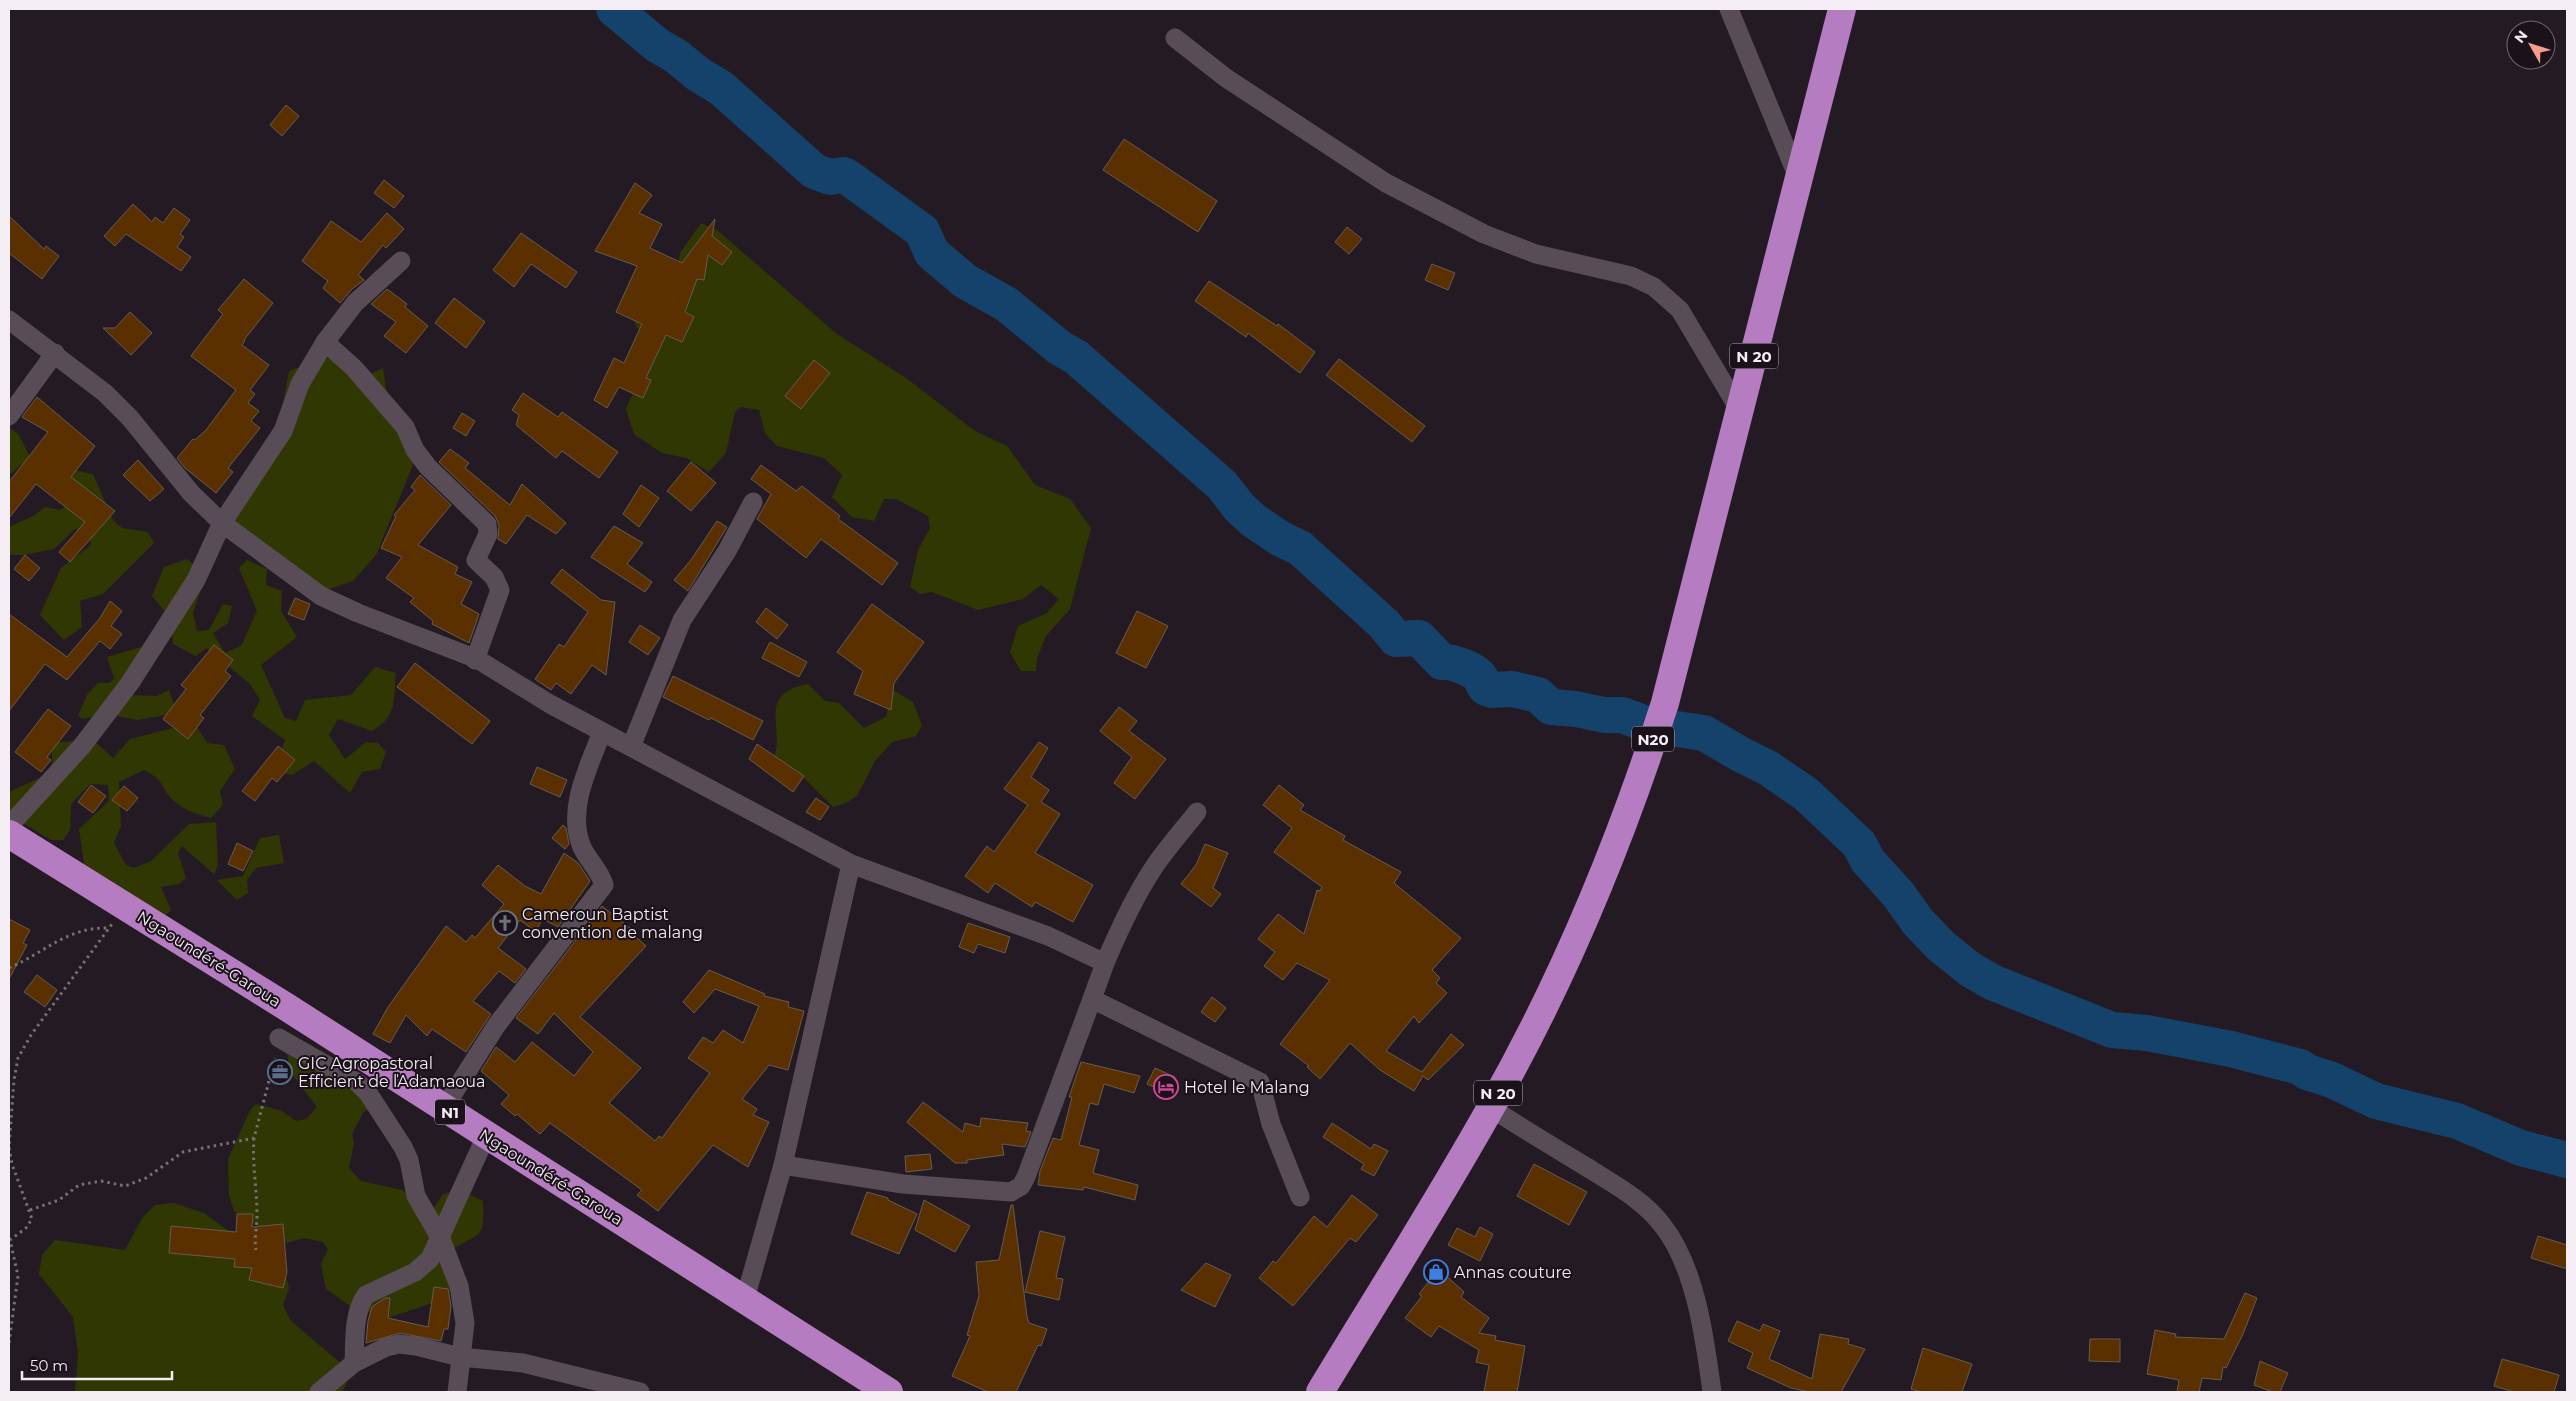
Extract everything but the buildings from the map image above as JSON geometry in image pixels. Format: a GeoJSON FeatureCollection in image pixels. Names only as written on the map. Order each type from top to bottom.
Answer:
{"type":"FeatureCollection","features":[{"type":"Feature","properties":{"kind":"highway","name":"N 20"},"geometry":{"type":"LineString","coordinates":[[1665,703],[1842,9]]}},
{"type":"Feature","properties":{"kind":"highway","name":"N20"},"geometry":{"type":"LineString","coordinates":[[1641,776],[1665,703]]}},
{"type":"Feature","properties":{"kind":"highway","name":"N 20"},"geometry":{"type":"LineString","coordinates":[[1320,1392],[1491,1108],[1562,969],[1641,776]]}},
{"type":"Feature","properties":{"kind":"highway","name":"Ngaoundéré-Garoua"},"geometry":{"type":"LineString","coordinates":[[9,834],[444,1108],[889,1392]]}},
{"type":"Feature","properties":{"kind":"street"},"geometry":{"type":"LineString","coordinates":[[1729,9],[1799,182]]}},
{"type":"Feature","properties":{"kind":"street"},"geometry":{"type":"LineString","coordinates":[[1175,38],[1226,78],[1386,183],[1475,230],[1536,254],[1631,276],[1654,287],[1680,310],[1740,411]]}},
{"type":"Feature","properties":{"kind":"street"},"geometry":{"type":"LineString","coordinates":[[9,826],[82,746],[130,683],[196,580],[222,523],[283,430],[300,384],[326,342],[355,303],[401,260]]}},
{"type":"Feature","properties":{"kind":"street"},"geometry":{"type":"LineString","coordinates":[[9,320],[105,393],[130,418],[191,493],[222,523],[321,596],[475,660],[477,658],[550,704],[851,864],[1048,936],[1105,963]]}},
{"type":"Feature","properties":{"kind":"street"},"geometry":{"type":"LineString","coordinates":[[326,342],[354,368],[405,426],[415,450],[428,467],[486,524],[488,534],[476,560],[494,577],[500,590],[475,660]]}},
{"type":"Feature","properties":{"kind":"street"},"geometry":{"type":"LineString","coordinates":[[9,416],[55,354]]}},
{"type":"Feature","properties":{"kind":"street"},"geometry":{"type":"LineString","coordinates":[[631,747],[682,620],[727,551],[753,502]]}},
{"type":"Feature","properties":{"kind":"street"},"geometry":{"type":"LineString","coordinates":[[444,1108],[496,1026],[602,890],[602,879],[582,848],[576,831],[577,810],[582,783],[602,732]]}},
{"type":"Feature","properties":{"kind":"street"},"geometry":{"type":"LineString","coordinates":[[784,1165],[903,1184],[1011,1192],[1021,1186],[1119,929],[1155,866],[1197,812]]}},
{"type":"Feature","properties":{"kind":"street"},"geometry":{"type":"LineString","coordinates":[[745,1299],[784,1165],[851,864]]}},
{"type":"Feature","properties":{"kind":"street"},"geometry":{"type":"LineString","coordinates":[[1092,999],[1260,1082],[1271,1124],[1300,1197]]}},
{"type":"Feature","properties":{"kind":"street"},"geometry":{"type":"LineString","coordinates":[[279,1038],[358,1083],[368,1093],[404,1147],[416,1196],[441,1239],[459,1286],[465,1323],[457,1392]]}},
{"type":"Feature","properties":{"kind":"street"},"geometry":{"type":"LineString","coordinates":[[1491,1108],[1641,1201],[1664,1226],[1677,1249],[1690,1281],[1706,1346],[1712,1392]]}},
{"type":"Feature","properties":{"kind":"street"},"geometry":{"type":"LineString","coordinates":[[354,1363],[358,1314],[363,1299],[366,1295],[415,1272],[430,1259],[441,1239],[486,1136]]}},
{"type":"Feature","properties":{"kind":"street"},"geometry":{"type":"LineString","coordinates":[[319,1392],[354,1363],[386,1347],[399,1344],[416,1346],[460,1358],[524,1363],[640,1392]]}},
{"type":"Feature","properties":{"kind":"path"},"geometry":{"type":"LineString","coordinates":[[9,1343],[18,1276],[9,1240],[30,1225],[32,1219],[12,1164],[9,1147],[14,1080],[18,1058],[36,1027],[108,928],[127,907]]}},
{"type":"Feature","properties":{"kind":"path"},"geometry":{"type":"LineString","coordinates":[[9,968],[72,933],[91,927],[108,928]]}},
{"type":"Feature","properties":{"kind":"path"},"geometry":{"type":"LineString","coordinates":[[256,1250],[254,1232],[257,1216],[252,1163],[254,1138],[279,1038]]}},
{"type":"Feature","properties":{"kind":"path"},"geometry":{"type":"LineString","coordinates":[[30,1210],[59,1200],[79,1185],[101,1181],[125,1186],[146,1178],[183,1152],[254,1138]]}},
{"type":"Feature","properties":{"kind":"green space"},"geometry":{"type":"Polygon","coordinates":[[[701,223],[717,230],[837,334],[906,378],[975,431],[1007,446],[1035,485],[1070,499],[1091,528],[1070,609],[1046,636],[1037,658],[1036,671],[1021,671],[1010,652],[1018,626],[1047,613],[1059,599],[1041,585],[1023,599],[978,610],[932,592],[920,594],[910,587],[918,550],[930,528],[928,516],[896,499],[884,499],[874,521],[852,517],[832,497],[842,475],[824,458],[777,446],[765,433],[759,410],[741,407],[735,412],[726,453],[709,472],[686,458],[662,453],[634,434],[626,409],[656,342],[636,327],[632,310],[678,265],[680,253],[701,223]]]}},
{"type":"Feature","properties":{"kind":"green space"},"geometry":{"type":"Polygon","coordinates":[[[321,358],[339,359],[368,375],[383,368],[388,403],[422,443],[376,555],[353,581],[321,592],[217,530],[279,426],[289,371],[321,358]]]}},
{"type":"Feature","properties":{"kind":"green space"},"geometry":{"type":"Polygon","coordinates":[[[9,427],[19,435],[30,457],[12,473],[9,473],[9,427]]]}},
{"type":"Feature","properties":{"kind":"green space"},"geometry":{"type":"Polygon","coordinates":[[[57,467],[93,474],[113,520],[122,528],[148,532],[154,543],[103,594],[80,601],[82,627],[64,640],[40,615],[61,568],[91,545],[87,529],[75,529],[54,549],[24,555],[9,555],[9,527],[35,515],[45,507],[60,510],[71,504],[57,467]]]}},
{"type":"Feature","properties":{"kind":"green space"},"geometry":{"type":"Polygon","coordinates":[[[187,559],[206,574],[193,613],[197,631],[209,630],[223,604],[232,606],[228,623],[213,633],[225,653],[241,646],[257,611],[239,568],[247,560],[267,569],[266,585],[282,591],[281,611],[297,637],[261,665],[285,718],[296,721],[305,700],[351,695],[375,667],[396,673],[393,706],[386,719],[380,725],[372,731],[338,719],[329,735],[345,759],[366,742],[378,743],[386,752],[380,769],[362,772],[350,793],[314,761],[292,775],[274,772],[285,740],[252,716],[260,700],[250,684],[207,648],[196,656],[173,644],[171,619],[152,596],[164,567],[187,559]]]}},
{"type":"Feature","properties":{"kind":"green space"},"geometry":{"type":"Polygon","coordinates":[[[141,647],[144,658],[132,695],[157,696],[169,690],[177,713],[137,720],[107,714],[83,719],[78,716],[87,695],[98,683],[110,683],[114,678],[107,657],[141,647]]]}},
{"type":"Feature","properties":{"kind":"green space"},"geometry":{"type":"Polygon","coordinates":[[[808,684],[825,701],[839,703],[864,728],[886,717],[891,693],[895,691],[913,702],[922,725],[916,736],[892,742],[875,761],[857,796],[846,803],[833,807],[796,770],[773,759],[777,736],[777,704],[782,696],[792,689],[808,684]]]}},
{"type":"Feature","properties":{"kind":"green space"},"geometry":{"type":"Polygon","coordinates":[[[189,724],[197,727],[207,743],[224,745],[235,769],[220,791],[223,805],[211,818],[182,807],[169,796],[160,781],[144,770],[119,782],[121,826],[114,843],[126,865],[134,868],[151,861],[189,824],[216,822],[218,865],[214,874],[182,846],[178,853],[186,878],[179,884],[161,887],[171,910],[165,916],[85,871],[79,829],[109,801],[108,785],[90,784],[71,804],[70,830],[63,840],[51,840],[9,815],[11,791],[44,776],[52,768],[52,749],[58,742],[94,741],[113,758],[130,739],[189,724]]]}},
{"type":"Feature","properties":{"kind":"green space"},"geometry":{"type":"Polygon","coordinates":[[[279,835],[284,863],[256,868],[247,880],[248,893],[237,900],[217,880],[243,876],[260,838],[279,835]]]}},
{"type":"Feature","properties":{"kind":"green space"},"geometry":{"type":"Polygon","coordinates":[[[294,1051],[311,1056],[376,1109],[364,1111],[352,1134],[354,1143],[349,1168],[361,1181],[403,1190],[427,1218],[443,1194],[460,1190],[483,1201],[483,1221],[480,1232],[454,1248],[448,1264],[450,1291],[444,1299],[391,1317],[356,1310],[326,1289],[321,1264],[328,1249],[323,1242],[304,1238],[287,1243],[266,1228],[247,1222],[234,1211],[229,1195],[228,1159],[250,1110],[256,1104],[282,1111],[296,1121],[306,1119],[317,1107],[291,1073],[287,1055],[294,1051]]]}},
{"type":"Feature","properties":{"kind":"green space"},"geometry":{"type":"Polygon","coordinates":[[[174,1203],[204,1213],[285,1272],[289,1288],[283,1305],[291,1321],[344,1366],[347,1382],[342,1392],[75,1392],[78,1352],[73,1317],[39,1274],[42,1255],[55,1240],[125,1250],[142,1218],[155,1205],[174,1203]]]}},
{"type":"Feature","properties":{"kind":"waterway"},"geometry":{"type":"LineString","coordinates":[[614,9],[657,45],[721,88],[814,171],[830,177],[844,175],[922,231],[932,253],[965,281],[1006,304],[1060,348],[1076,357],[1222,485],[1239,507],[1253,520],[1281,539],[1300,548],[1384,624],[1396,639],[1419,638],[1442,662],[1462,666],[1473,671],[1480,677],[1486,688],[1492,690],[1512,689],[1538,695],[1551,707],[1576,709],[1604,715],[1622,715],[1649,725],[1704,733],[1768,768],[1806,794],[1859,844],[1868,861],[1898,894],[1918,922],[1941,946],[1971,970],[1994,983],[2112,1030],[2147,1033],[2231,1049],[2300,1067],[2307,1072],[2332,1080],[2376,1101],[2457,1121],[2521,1148],[2567,1160]]}},
{"type":"Feature","properties":{"kind":"place","name":"Cameroun Baptist convention de malang"},"geometry":{"type":"Point","coordinates":[505,923]}},
{"type":"Feature","properties":{"kind":"place","name":"GIC Agropastoral Efficient de ľAdamaoua"},"geometry":{"type":"Point","coordinates":[280,1072]}},
{"type":"Feature","properties":{"kind":"place","name":"Hotel le Malang"},"geometry":{"type":"Point","coordinates":[1166,1087]}},
{"type":"Feature","properties":{"kind":"place","name":"Annas couture"},"geometry":{"type":"Point","coordinates":[1436,1272]}}]}
